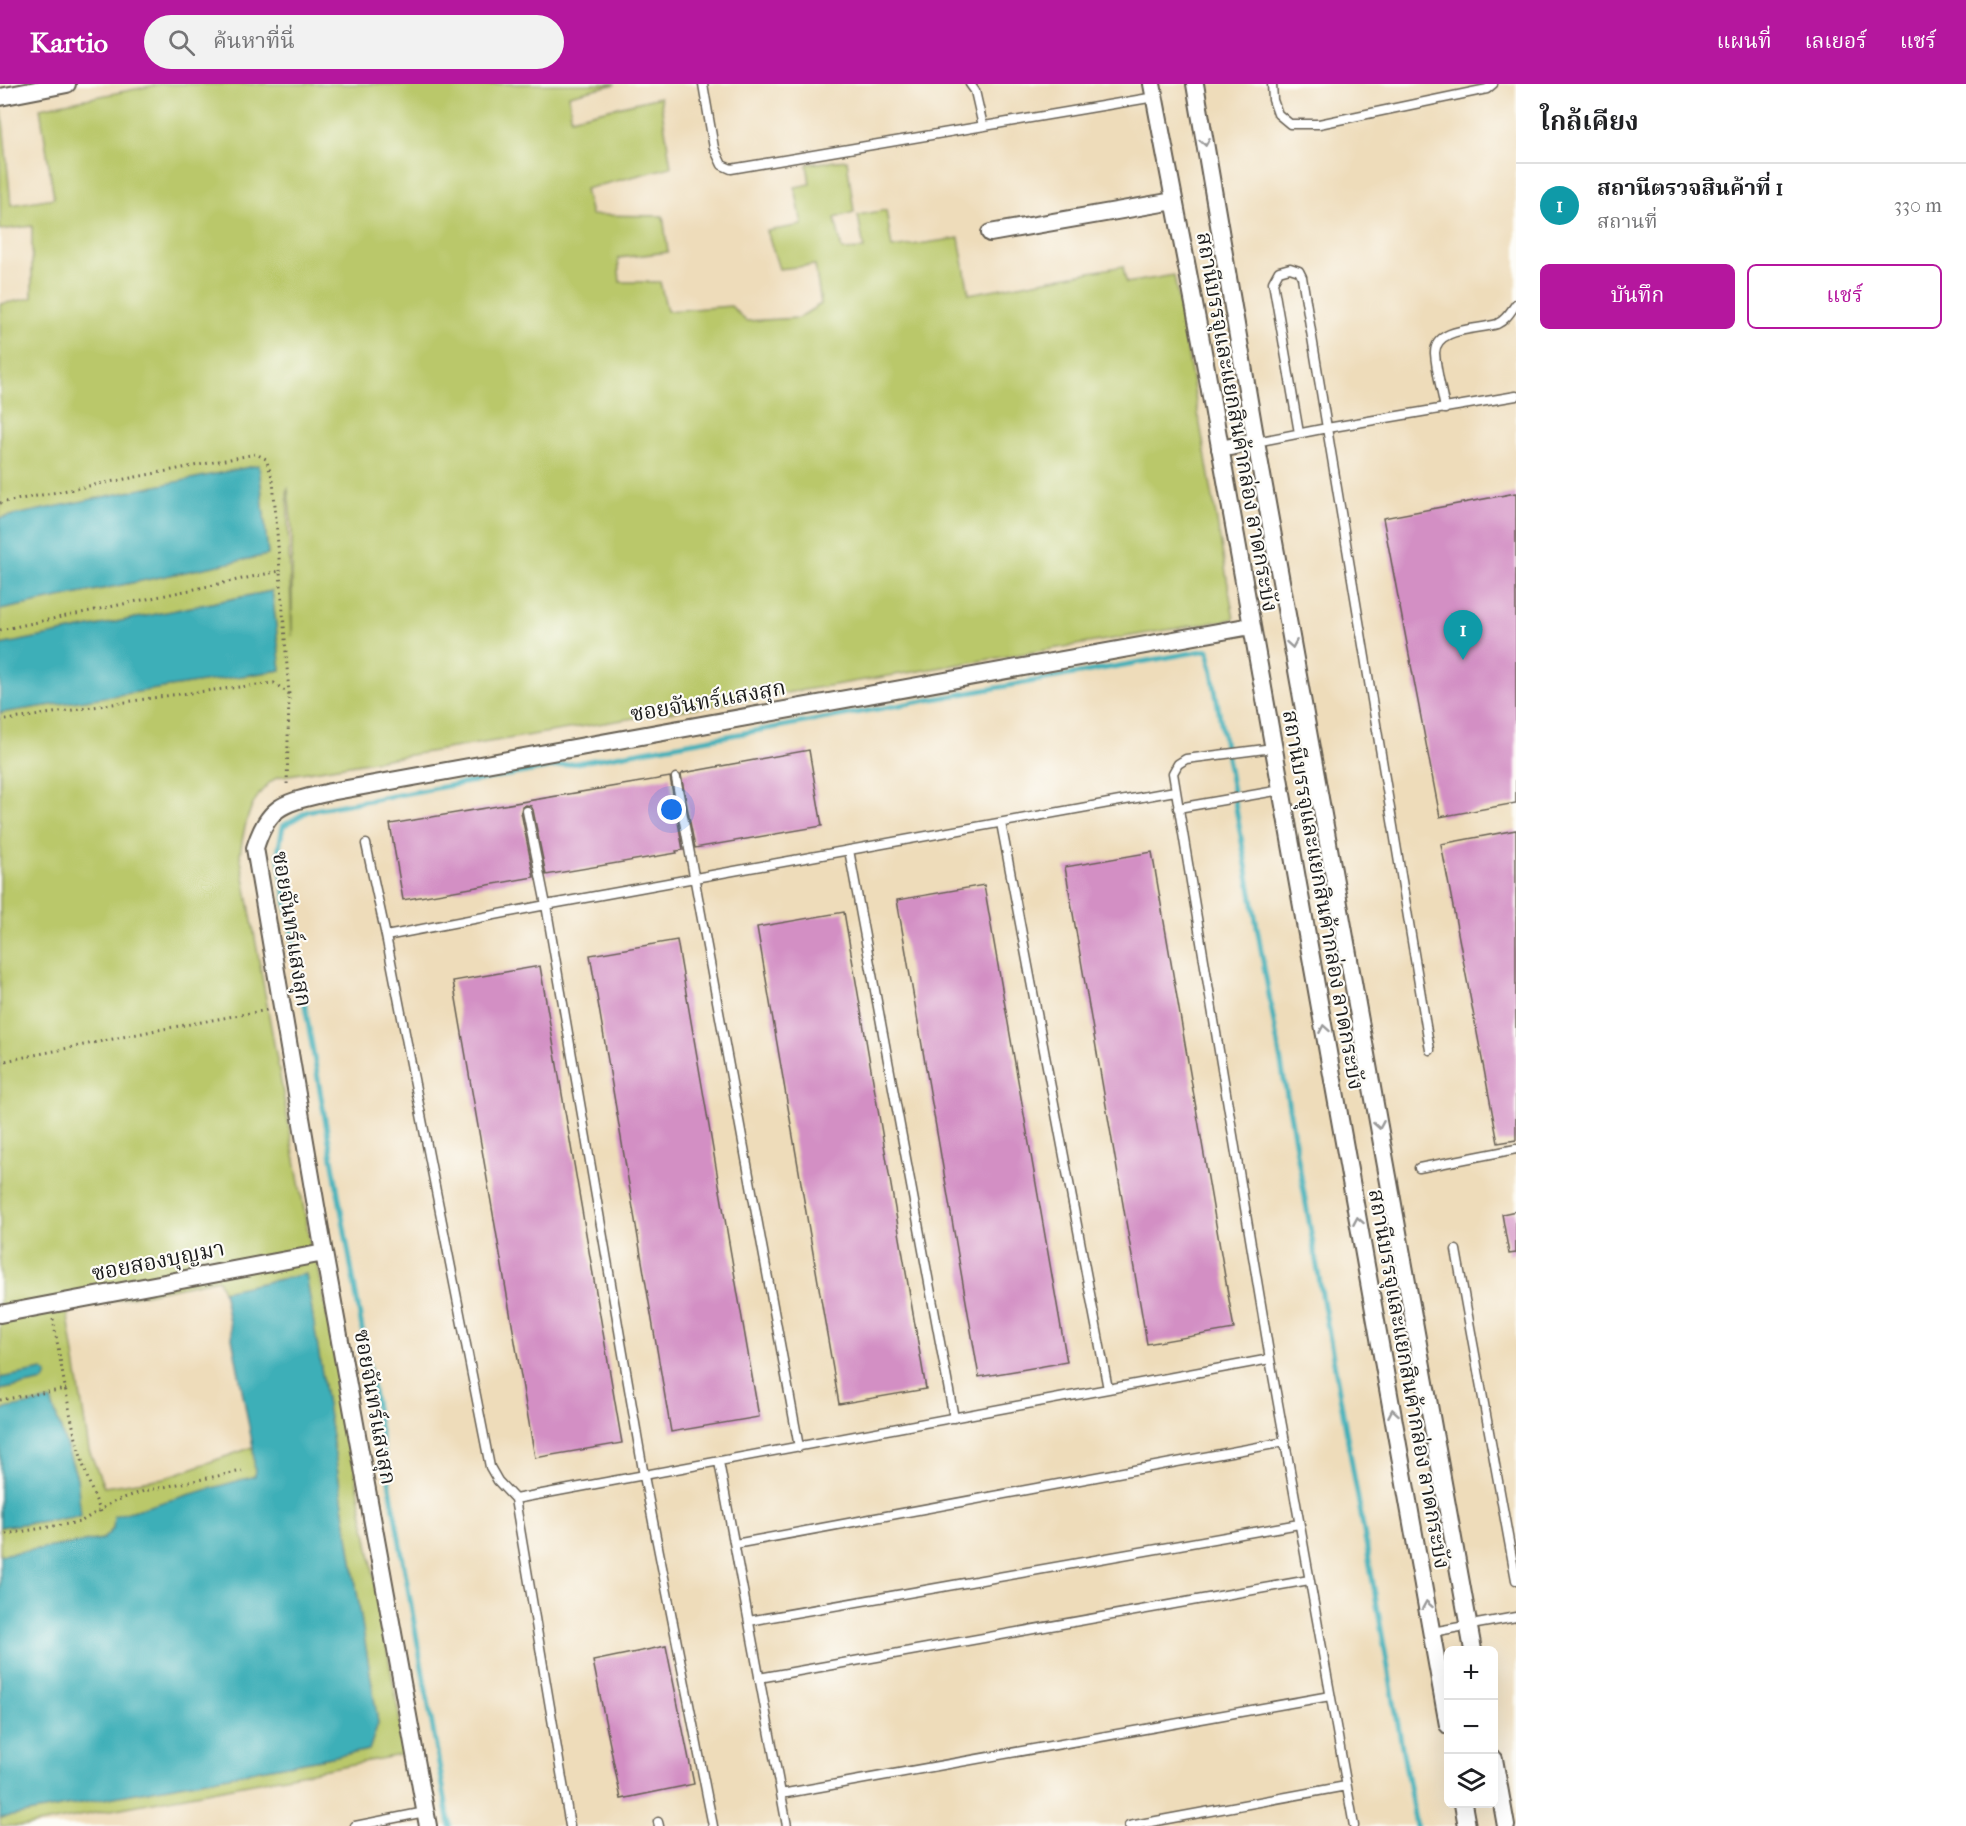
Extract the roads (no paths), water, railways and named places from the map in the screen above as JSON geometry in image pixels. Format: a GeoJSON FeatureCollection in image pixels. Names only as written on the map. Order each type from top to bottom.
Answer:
{"type":"FeatureCollection","features":[{"type":"Feature","properties":{"kind":"street"},"geometry":{"type":"LineString","coordinates":[[0,97],[67,84]]}},
{"type":"Feature","properties":{"kind":"street","name":"สถานีบรรจุและแยกสินค้ากล่อง ลาดกระบัง"},"geometry":{"type":"LineString","coordinates":[[1195,84],[1256,442],[1472,1646]]}},
{"type":"Feature","properties":{"kind":"street","name":"สถานีบรรจุและแยกสินค้ากล่อง ลาดกระบัง"},"geometry":{"type":"LineString","coordinates":[[1153,91],[1220,449],[1444,1700]]}},
{"type":"Feature","properties":{"kind":"street"},"geometry":{"type":"LineString","coordinates":[[990,233],[1174,201]]}},
{"type":"Feature","properties":{"kind":"street"},"geometry":{"type":"LineString","coordinates":[[1220,449],[1256,442]]}},
{"type":"Feature","properties":{"kind":"street","name":"ซอยจันทร์แสงสุก"},"geometry":{"type":"LineString","coordinates":[[427,1819],[281,1008],[255,848],[261,829],[274,811],[285,803],[330,792],[1251,626]]}},
{"type":"Feature","properties":{"kind":"street","name":"ซอยสองบุญมา"},"geometry":{"type":"LineString","coordinates":[[0,1314],[324,1253]]}},
{"type":"Feature","properties":{"kind":"street"},"geometry":{"type":"LineString","coordinates":[[1498,1781],[1506,1826]]}},
{"type":"Feature","properties":{"kind":"street"},"geometry":{"type":"LineString","coordinates":[[1464,1808],[1467,1826]]}},
{"type":"Feature","properties":{"kind":"lane"},"geometry":{"type":"LineString","coordinates":[[703,84],[714,148],[722,165],[731,170],[983,126],[1153,91]]}},
{"type":"Feature","properties":{"kind":"lane"},"geometry":{"type":"LineString","coordinates":[[970,84],[975,91],[983,126]]}},
{"type":"Feature","properties":{"kind":"lane"},"geometry":{"type":"LineString","coordinates":[[1272,84],[1273,100],[1278,114],[1290,124],[1319,124],[1487,89],[1492,84]]}},
{"type":"Feature","properties":{"kind":"lane"},"geometry":{"type":"LineString","coordinates":[[1299,433],[1273,282],[1279,271],[1290,268],[1299,271],[1302,277],[1430,1050]]}},
{"type":"Feature","properties":{"kind":"lane"},"geometry":{"type":"LineString","coordinates":[[1445,409],[1435,353],[1438,342],[1445,335],[1498,323],[1516,304]]}},
{"type":"Feature","properties":{"kind":"lane"},"geometry":{"type":"LineString","coordinates":[[1256,442],[1516,396]]}},
{"type":"Feature","properties":{"kind":"lane"},"geometry":{"type":"LineString","coordinates":[[1273,748],[1186,759],[1178,764],[1173,772],[1270,1359],[1354,1826]]}},
{"type":"Feature","properties":{"kind":"lane"},"geometry":{"type":"LineString","coordinates":[[676,778],[799,1447]]}},
{"type":"Feature","properties":{"kind":"lane"},"geometry":{"type":"LineString","coordinates":[[1178,808],[1281,790]]}},
{"type":"Feature","properties":{"kind":"lane"},"geometry":{"type":"LineString","coordinates":[[386,936],[1175,791]]}},
{"type":"Feature","properties":{"kind":"lane"},"geometry":{"type":"LineString","coordinates":[[528,811],[644,1476],[713,1826]]}},
{"type":"Feature","properties":{"kind":"lane"},"geometry":{"type":"LineString","coordinates":[[1001,823],[1108,1389]]}},
{"type":"Feature","properties":{"kind":"lane"},"geometry":{"type":"LineString","coordinates":[[366,844],[490,1467],[498,1481],[515,1499],[570,1826]]}},
{"type":"Feature","properties":{"kind":"lane"},"geometry":{"type":"LineString","coordinates":[[849,850],[954,1418]]}},
{"type":"Feature","properties":{"kind":"lane"},"geometry":{"type":"LineString","coordinates":[[1419,1168],[1516,1149]]}},
{"type":"Feature","properties":{"kind":"lane"},"geometry":{"type":"LineString","coordinates":[[1456,1250],[1516,1580]]}},
{"type":"Feature","properties":{"kind":"lane"},"geometry":{"type":"LineString","coordinates":[[515,1499],[1270,1359]]}},
{"type":"Feature","properties":{"kind":"lane"},"geometry":{"type":"LineString","coordinates":[[735,1544],[1285,1442]]}},
{"type":"Feature","properties":{"kind":"lane"},"geometry":{"type":"LineString","coordinates":[[719,1462],[787,1826]]}},
{"type":"Feature","properties":{"kind":"lane"},"geometry":{"type":"LineString","coordinates":[[749,1620],[1299,1524]]}},
{"type":"Feature","properties":{"kind":"lane"},"geometry":{"type":"LineString","coordinates":[[759,1678],[1310,1580]]}},
{"type":"Feature","properties":{"kind":"lane"},"geometry":{"type":"LineString","coordinates":[[1432,1632],[1516,1617]]}},
{"type":"Feature","properties":{"kind":"lane"},"geometry":{"type":"LineString","coordinates":[[781,1794],[1330,1696]]}},
{"type":"Feature","properties":{"kind":"lane"},"geometry":{"type":"LineString","coordinates":[[1129,1826],[1346,1786]]}},
{"type":"Feature","properties":{"kind":"lane"},"geometry":{"type":"LineString","coordinates":[[355,1826],[427,1819]]}},
{"type":"Feature","properties":{"kind":"water"},"geometry":{"type":"Polygon","coordinates":[[[259,465],[268,555],[0,610],[0,518],[259,465]]]}},
{"type":"Feature","properties":{"kind":"water"},"geometry":{"type":"Polygon","coordinates":[[[272,591],[281,670],[0,713],[0,645],[272,591]]]}},
{"type":"Feature","properties":{"kind":"water"},"geometry":{"type":"Polygon","coordinates":[[[306,1274],[378,1723],[369,1750],[0,1818],[0,1555],[103,1539],[113,1529],[114,1516],[255,1476],[253,1447],[223,1291],[306,1274]]]}},
{"type":"Feature","properties":{"kind":"water"},"geometry":{"type":"Polygon","coordinates":[[[43,1370],[47,1374],[44,1381],[0,1390],[0,1378],[43,1370]]]}},
{"type":"Feature","properties":{"kind":"water"},"geometry":{"type":"Polygon","coordinates":[[[51,1400],[77,1478],[81,1516],[0,1527],[0,1410],[51,1400]]]}},
{"type":"Feature","properties":{"kind":"waterway"},"geometry":{"type":"LineString","coordinates":[[450,1826],[278,853],[283,826],[308,811],[1208,650],[1416,1826]]}},
{"type":"Feature","properties":{"kind":"place","name":"สถานีตรวจสินค้าที่ 1"},"geometry":{"type":"Point","coordinates":[1463,660]}}]}
